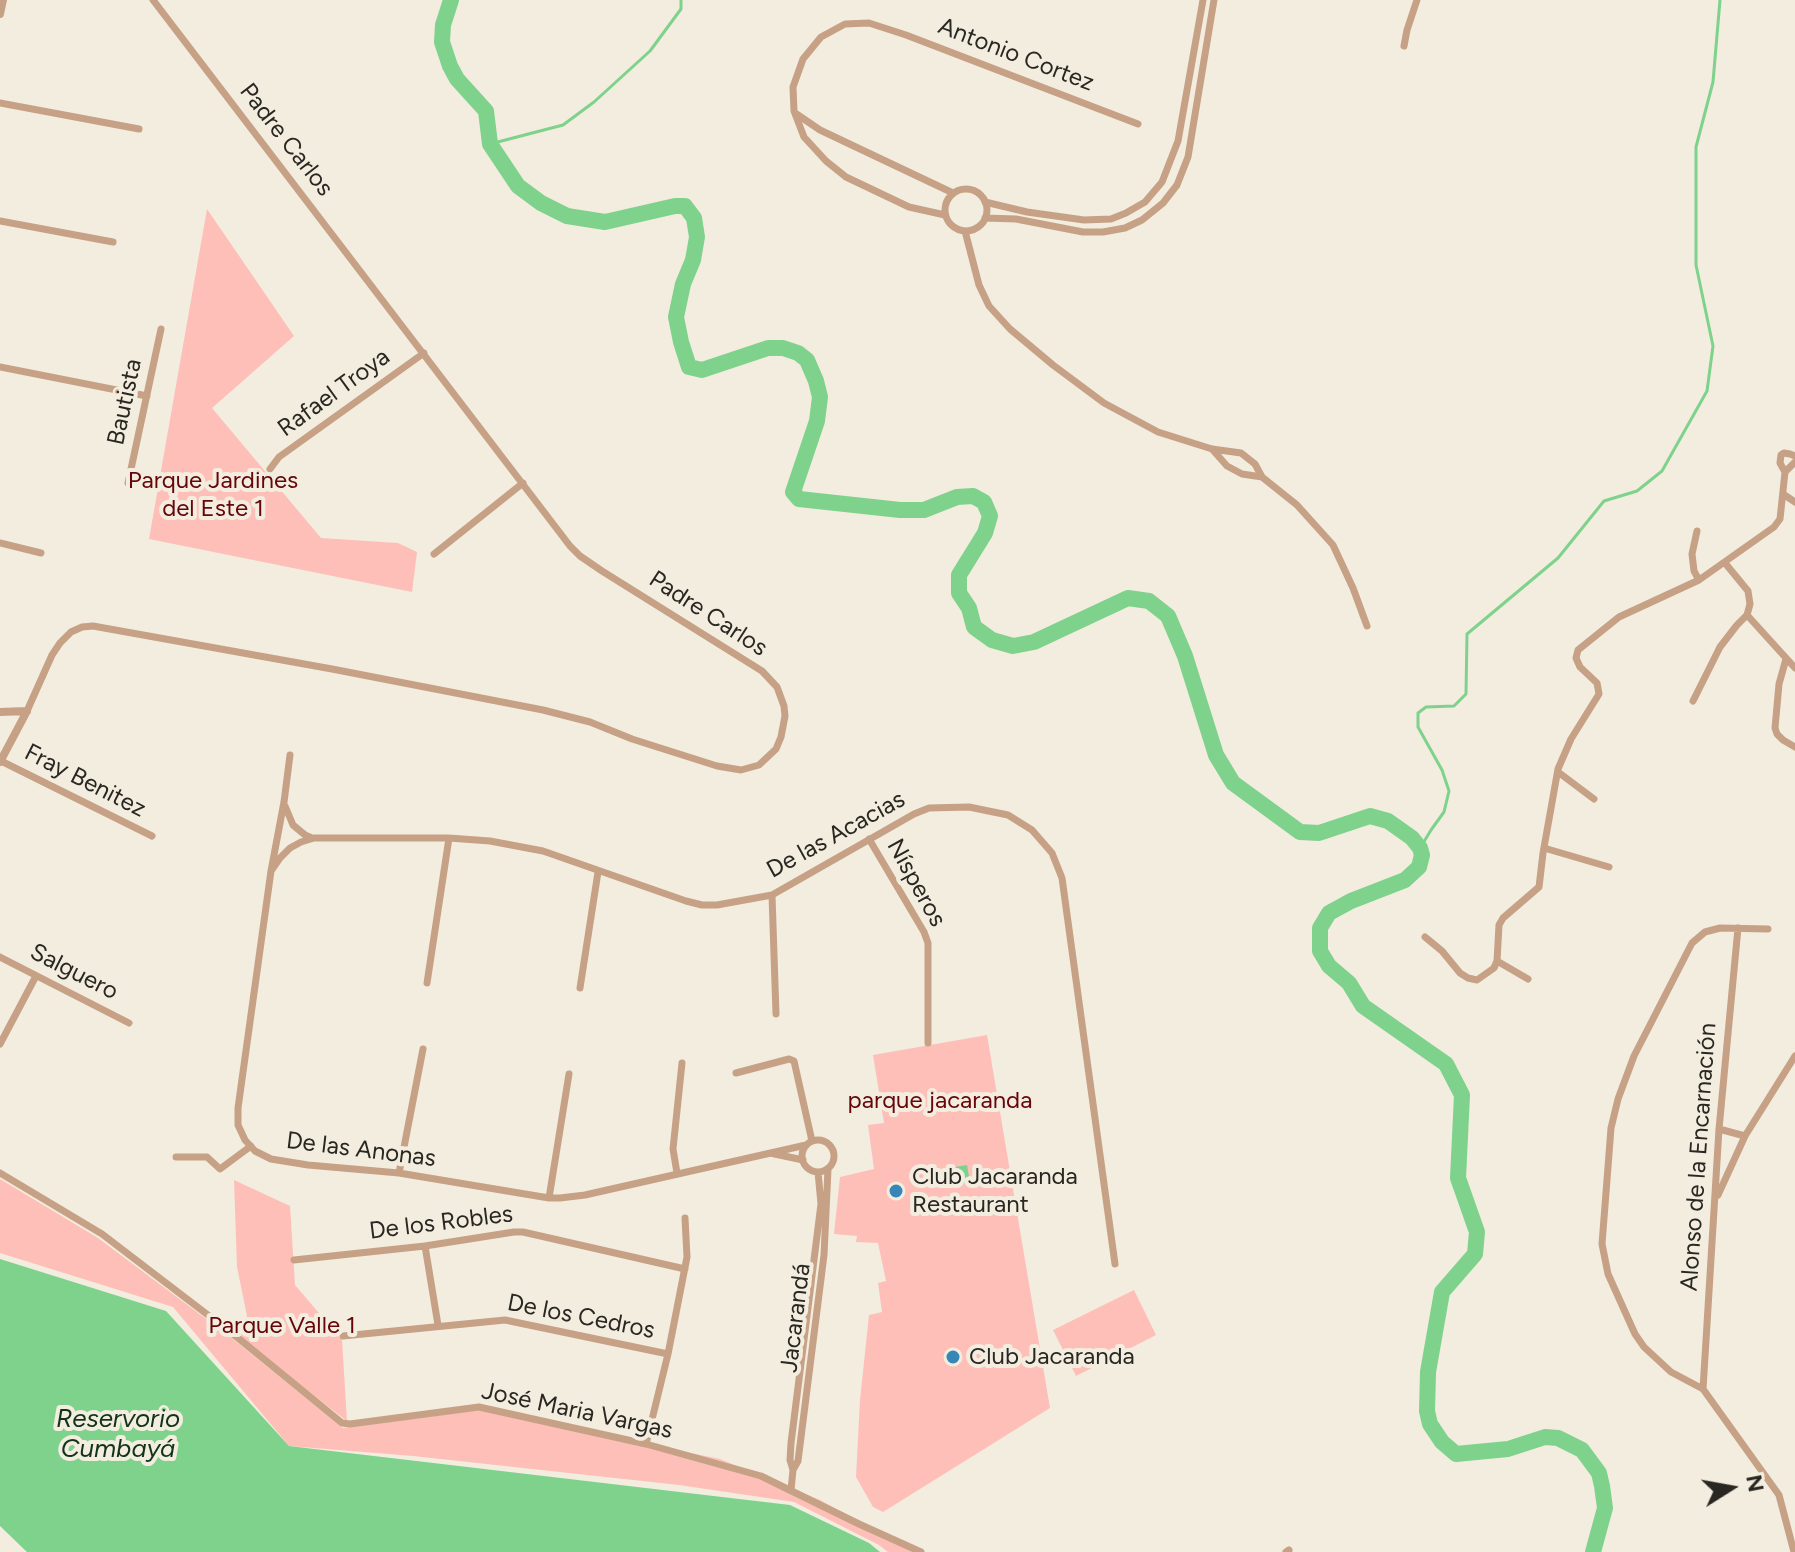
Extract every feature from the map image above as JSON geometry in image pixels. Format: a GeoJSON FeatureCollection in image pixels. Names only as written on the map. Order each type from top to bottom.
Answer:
{"type":"FeatureCollection","features":[{"type":"Feature","properties":{"kind":"street"},"geometry":{"type":"LineString","coordinates":[[0,14],[3,0]]}},
{"type":"Feature","properties":{"kind":"street","name":"Padre Carlos"},"geometry":{"type":"LineString","coordinates":[[27,711],[60,643],[71,632],[93,626],[543,710],[590,722],[717,766],[741,770],[759,765],[776,749],[785,716],[777,687],[762,671],[580,556],[570,546],[153,0]]}},
{"type":"Feature","properties":{"kind":"street"},"geometry":{"type":"LineString","coordinates":[[985,202],[1084,220],[1111,219],[1145,202],[1162,182],[1178,141],[1203,0]]}},
{"type":"Feature","properties":{"kind":"street"},"geometry":{"type":"LineString","coordinates":[[985,218],[1016,219],[1083,232],[1103,232],[1125,228],[1142,220],[1163,203],[1177,185],[1188,157],[1214,0]]}},
{"type":"Feature","properties":{"kind":"street"},"geometry":{"type":"LineString","coordinates":[[1404,46],[1417,0]]}},
{"type":"Feature","properties":{"kind":"street","name":"Antonio Cortez"},"geometry":{"type":"LineString","coordinates":[[794,111],[793,87],[803,59],[821,37],[845,24],[869,23],[1138,124]]}},
{"type":"Feature","properties":{"kind":"street"},"geometry":{"type":"LineString","coordinates":[[0,103],[139,129]]}},
{"type":"Feature","properties":{"kind":"street"},"geometry":{"type":"LineString","coordinates":[[794,111],[820,130],[953,193]]}},
{"type":"Feature","properties":{"kind":"street"},"geometry":{"type":"LineString","coordinates":[[794,111],[804,137],[846,177],[909,207],[945,215]]}},
{"type":"Feature","properties":{"kind":"street"},"geometry":{"type":"LineString","coordinates":[[960,189],[975,191],[985,202],[985,218],[973,229],[965,231],[953,226],[945,215],[947,199],[960,189]]}},
{"type":"Feature","properties":{"kind":"street"},"geometry":{"type":"LineString","coordinates":[[0,221],[113,242]]}},
{"type":"Feature","properties":{"kind":"street"},"geometry":{"type":"LineString","coordinates":[[965,231],[979,285],[989,306],[1010,329],[1104,403],[1158,432],[1212,449],[1241,453],[1255,464],[1262,477],[1297,505],[1333,545],[1367,626]]}},
{"type":"Feature","properties":{"kind":"street","name":"Bautista"},"geometry":{"type":"LineString","coordinates":[[128,483],[161,329]]}},
{"type":"Feature","properties":{"kind":"street","name":"Rafael Troya"},"geometry":{"type":"LineString","coordinates":[[270,469],[279,457],[424,353]]}},
{"type":"Feature","properties":{"kind":"street"},"geometry":{"type":"LineString","coordinates":[[0,367],[147,396]]}},
{"type":"Feature","properties":{"kind":"street"},"geometry":{"type":"LineString","coordinates":[[1212,449],[1234,470],[1252,477],[1262,477]]}},
{"type":"Feature","properties":{"kind":"street"},"geometry":{"type":"LineString","coordinates":[[1425,937],[1468,978],[1477,980],[1494,968],[1499,925],[1539,887],[1558,772],[1571,739],[1599,694],[1597,683],[1580,667],[1576,658],[1578,650],[1619,617],[1699,580],[1777,524],[1785,472],[1795,459],[1784,453],[1780,463],[1785,472]]}},
{"type":"Feature","properties":{"kind":"street"},"geometry":{"type":"LineString","coordinates":[[434,554],[523,483]]}},
{"type":"Feature","properties":{"kind":"street"},"geometry":{"type":"LineString","coordinates":[[1783,494],[1795,502]]}},
{"type":"Feature","properties":{"kind":"street"},"geometry":{"type":"LineString","coordinates":[[1697,531],[1692,554],[1694,571],[1699,580]]}},
{"type":"Feature","properties":{"kind":"street"},"geometry":{"type":"LineString","coordinates":[[0,543],[41,553]]}},
{"type":"Feature","properties":{"kind":"street"},"geometry":{"type":"LineString","coordinates":[[1693,701],[1720,647],[1747,615],[1750,604],[1748,591],[1725,563]]}},
{"type":"Feature","properties":{"kind":"street"},"geometry":{"type":"LineString","coordinates":[[1747,615],[1795,668]]}},
{"type":"Feature","properties":{"kind":"street"},"geometry":{"type":"LineString","coordinates":[[1786,659],[1779,684],[1775,728],[1783,740],[1795,747]]}},
{"type":"Feature","properties":{"kind":"street"},"geometry":{"type":"LineString","coordinates":[[0,712],[27,711]]}},
{"type":"Feature","properties":{"kind":"street"},"geometry":{"type":"LineString","coordinates":[[0,761],[27,711]]}},
{"type":"Feature","properties":{"kind":"street","name":"De las Anonas"},"geometry":{"type":"LineString","coordinates":[[290,755],[238,1108],[238,1125],[255,1151],[271,1159],[308,1165],[399,1173],[549,1198],[585,1195],[809,1143]]}},
{"type":"Feature","properties":{"kind":"street","name":"Fray Benitez"},"geometry":{"type":"LineString","coordinates":[[0,761],[152,836]]}},
{"type":"Feature","properties":{"kind":"street"},"geometry":{"type":"LineString","coordinates":[[1558,772],[1594,799]]}},
{"type":"Feature","properties":{"kind":"street"},"geometry":{"type":"LineString","coordinates":[[284,802],[293,825],[314,838]]}},
{"type":"Feature","properties":{"kind":"street","name":"De las Acacias"},"geometry":{"type":"LineString","coordinates":[[314,838],[490,841],[543,851],[702,905],[717,905],[772,895],[929,808],[969,807],[1008,815],[1032,830],[1052,853],[1062,878],[1115,1264]]}},
{"type":"Feature","properties":{"kind":"street"},"geometry":{"type":"LineString","coordinates":[[271,871],[290,848],[314,838]]}},
{"type":"Feature","properties":{"kind":"street"},"geometry":{"type":"LineString","coordinates":[[427,983],[449,838]]}},
{"type":"Feature","properties":{"kind":"street","name":"Nísperos"},"geometry":{"type":"LineString","coordinates":[[869,839],[928,943],[928,1043]]}},
{"type":"Feature","properties":{"kind":"street"},"geometry":{"type":"LineString","coordinates":[[1544,848],[1609,867]]}},
{"type":"Feature","properties":{"kind":"street"},"geometry":{"type":"LineString","coordinates":[[580,988],[598,872]]}},
{"type":"Feature","properties":{"kind":"street"},"geometry":{"type":"LineString","coordinates":[[772,895],[776,1014]]}},
{"type":"Feature","properties":{"kind":"street"},"geometry":{"type":"LineString","coordinates":[[1768,929],[1720,928],[1705,932],[1692,943],[1634,1056],[1618,1099],[1611,1128],[1602,1244],[1608,1274],[1635,1334],[1644,1347],[1671,1372],[1703,1389],[1779,1495],[1794,1552]]}},
{"type":"Feature","properties":{"kind":"street","name":"Alonso de la Encarnación"},"geometry":{"type":"LineString","coordinates":[[1703,1389],[1719,1129],[1738,928]]}},
{"type":"Feature","properties":{"kind":"street","name":"Salguero"},"geometry":{"type":"LineString","coordinates":[[0,957],[129,1023]]}},
{"type":"Feature","properties":{"kind":"street"},"geometry":{"type":"LineString","coordinates":[[1497,961],[1528,979]]}},
{"type":"Feature","properties":{"kind":"street"},"geometry":{"type":"LineString","coordinates":[[0,1044],[36,976]]}},
{"type":"Feature","properties":{"kind":"street"},"geometry":{"type":"LineString","coordinates":[[399,1173],[423,1049]]}},
{"type":"Feature","properties":{"kind":"street"},"geometry":{"type":"LineString","coordinates":[[1715,1201],[1745,1136],[1795,1056]]}},
{"type":"Feature","properties":{"kind":"street"},"geometry":{"type":"LineString","coordinates":[[736,1073],[789,1059],[794,1061],[809,1143],[802,1155],[803,1160],[809,1169],[818,1172],[828,1169],[835,1157],[830,1144],[824,1140],[809,1143]]}},
{"type":"Feature","properties":{"kind":"street"},"geometry":{"type":"LineString","coordinates":[[677,1173],[673,1149],[682,1063]]}},
{"type":"Feature","properties":{"kind":"street"},"geometry":{"type":"LineString","coordinates":[[549,1198],[569,1074]]}},
{"type":"Feature","properties":{"kind":"street"},"geometry":{"type":"LineString","coordinates":[[1719,1129],[1745,1136]]}},
{"type":"Feature","properties":{"kind":"street"},"geometry":{"type":"LineString","coordinates":[[176,1157],[207,1157],[220,1169],[251,1146]]}},
{"type":"Feature","properties":{"kind":"street"},"geometry":{"type":"LineString","coordinates":[[768,1152],[803,1160]]}},
{"type":"Feature","properties":{"kind":"street","name":"Jacarandá"},"geometry":{"type":"LineString","coordinates":[[807,1353],[824,1255],[828,1169]]}},
{"type":"Feature","properties":{"kind":"street","name":"Jacarandá"},"geometry":{"type":"LineString","coordinates":[[791,1490],[793,1470],[798,1461],[821,1204],[818,1172]]}},
{"type":"Feature","properties":{"kind":"street","name":"José Maria Vargas"},"geometry":{"type":"LineString","coordinates":[[0,1173],[102,1234],[238,1338],[342,1423],[479,1407],[646,1444],[761,1476],[921,1552]]}},
{"type":"Feature","properties":{"kind":"street"},"geometry":{"type":"LineString","coordinates":[[646,1444],[685,1269],[688,1247],[685,1218]]}},
{"type":"Feature","properties":{"kind":"street","name":"De los Robles"},"geometry":{"type":"LineString","coordinates":[[294,1260],[523,1232],[685,1269]]}},
{"type":"Feature","properties":{"kind":"street"},"geometry":{"type":"LineString","coordinates":[[425,1246],[438,1325]]}},
{"type":"Feature","properties":{"kind":"street","name":"De los Cedros"},"geometry":{"type":"LineString","coordinates":[[343,1336],[505,1320],[668,1354]]}},
{"type":"Feature","properties":{"kind":"green space","name":"Parque Jardines del Este 1"},"geometry":{"type":"Polygon","coordinates":[[[207,209],[294,336],[212,408],[321,538],[398,543],[417,552],[412,592],[149,539],[207,209]]]}},
{"type":"Feature","properties":{"kind":"green space","name":"Club Jacaranda"},"geometry":{"type":"Polygon","coordinates":[[[987,1035],[1050,1408],[883,1512],[873,1507],[856,1477],[869,1315],[882,1312],[878,1283],[886,1281],[878,1243],[856,1242],[857,1236],[834,1234],[840,1177],[874,1169],[868,1125],[884,1123],[873,1055],[987,1035]]]}},
{"type":"Feature","properties":{"kind":"green space"},"geometry":{"type":"Polygon","coordinates":[[[0,1179],[98,1238],[233,1339],[343,1428],[480,1410],[720,1459],[820,1500],[914,1552],[888,1552],[794,1502],[679,1485],[289,1446],[173,1307],[0,1253],[0,1179]]]}},
{"type":"Feature","properties":{"kind":"green space","name":"Parque Valle 1"},"geometry":{"type":"Polygon","coordinates":[[[234,1180],[290,1206],[295,1285],[342,1340],[347,1421],[239,1338],[247,1316],[237,1267],[234,1180]]]}},
{"type":"Feature","properties":{"kind":"green space"},"geometry":{"type":"Polygon","coordinates":[[[1134,1290],[1156,1335],[1076,1376],[1053,1330],[1134,1290]]]}},
{"type":"Feature","properties":{"kind":"water"},"geometry":{"type":"Polygon","coordinates":[[[967,1165],[970,1182],[938,1188],[935,1170],[967,1165]]]}},
{"type":"Feature","properties":{"kind":"water","name":"Reservorio Cumbayá"},"geometry":{"type":"Polygon","coordinates":[[[0,1259],[166,1311],[289,1446],[790,1505],[869,1543],[880,1552],[27,1552],[0,1526],[0,1259]]]}},
{"type":"Feature","properties":{"kind":"waterway"},"geometry":{"type":"LineString","coordinates":[[451,0],[443,25],[442,42],[450,66],[457,79],[486,111],[490,144],[518,186],[541,203],[567,216],[605,222],[685,206],[694,218],[697,237],[693,260],[683,284],[676,317],[689,367],[702,370],[768,348],[783,348],[807,360],[820,397],[817,421],[793,492],[799,499],[900,510],[924,510],[957,497],[973,496],[984,502],[990,516],[985,533],[959,575],[959,593],[969,608],[974,627],[992,640],[1013,646],[1034,642],[1128,598],[1149,601],[1168,616],[1185,656],[1216,755],[1233,783],[1300,832],[1319,833],[1370,816],[1388,821],[1412,838],[1420,848],[1419,867],[1405,880],[1329,913],[1320,928],[1320,951],[1329,966],[1349,983],[1363,1006],[1446,1064],[1462,1095],[1458,1178],[1477,1232],[1475,1254],[1442,1292],[1428,1372],[1427,1411],[1430,1424],[1442,1442],[1456,1454],[1508,1449],[1545,1437],[1558,1438],[1582,1450],[1599,1473],[1605,1508],[1593,1552]]}},
{"type":"Feature","properties":{"kind":"waterway"},"geometry":{"type":"LineString","coordinates":[[490,144],[563,125],[594,102],[650,51],[681,9],[681,0]]}},
{"type":"Feature","properties":{"kind":"waterway"},"geometry":{"type":"LineString","coordinates":[[1416,855],[1444,812],[1449,791],[1442,770],[1418,727],[1418,713],[1426,707],[1454,706],[1466,694],[1467,634],[1558,558],[1604,501],[1637,491],[1662,471],[1707,391],[1713,346],[1696,265],[1696,147],[1713,82],[1720,0]]}},
{"type":"Feature","properties":{"kind":"place","name":"Club Jacaranda Restaurant"},"geometry":{"type":"Point","coordinates":[896,1191]}},
{"type":"Feature","properties":{"kind":"place","name":"Club Jacaranda"},"geometry":{"type":"Point","coordinates":[953,1357]}},
{"type":"Feature","properties":{"kind":"park label","name":"parque jacaranda"},"geometry":{"type":"Point","coordinates":[940,1101]}}]}
